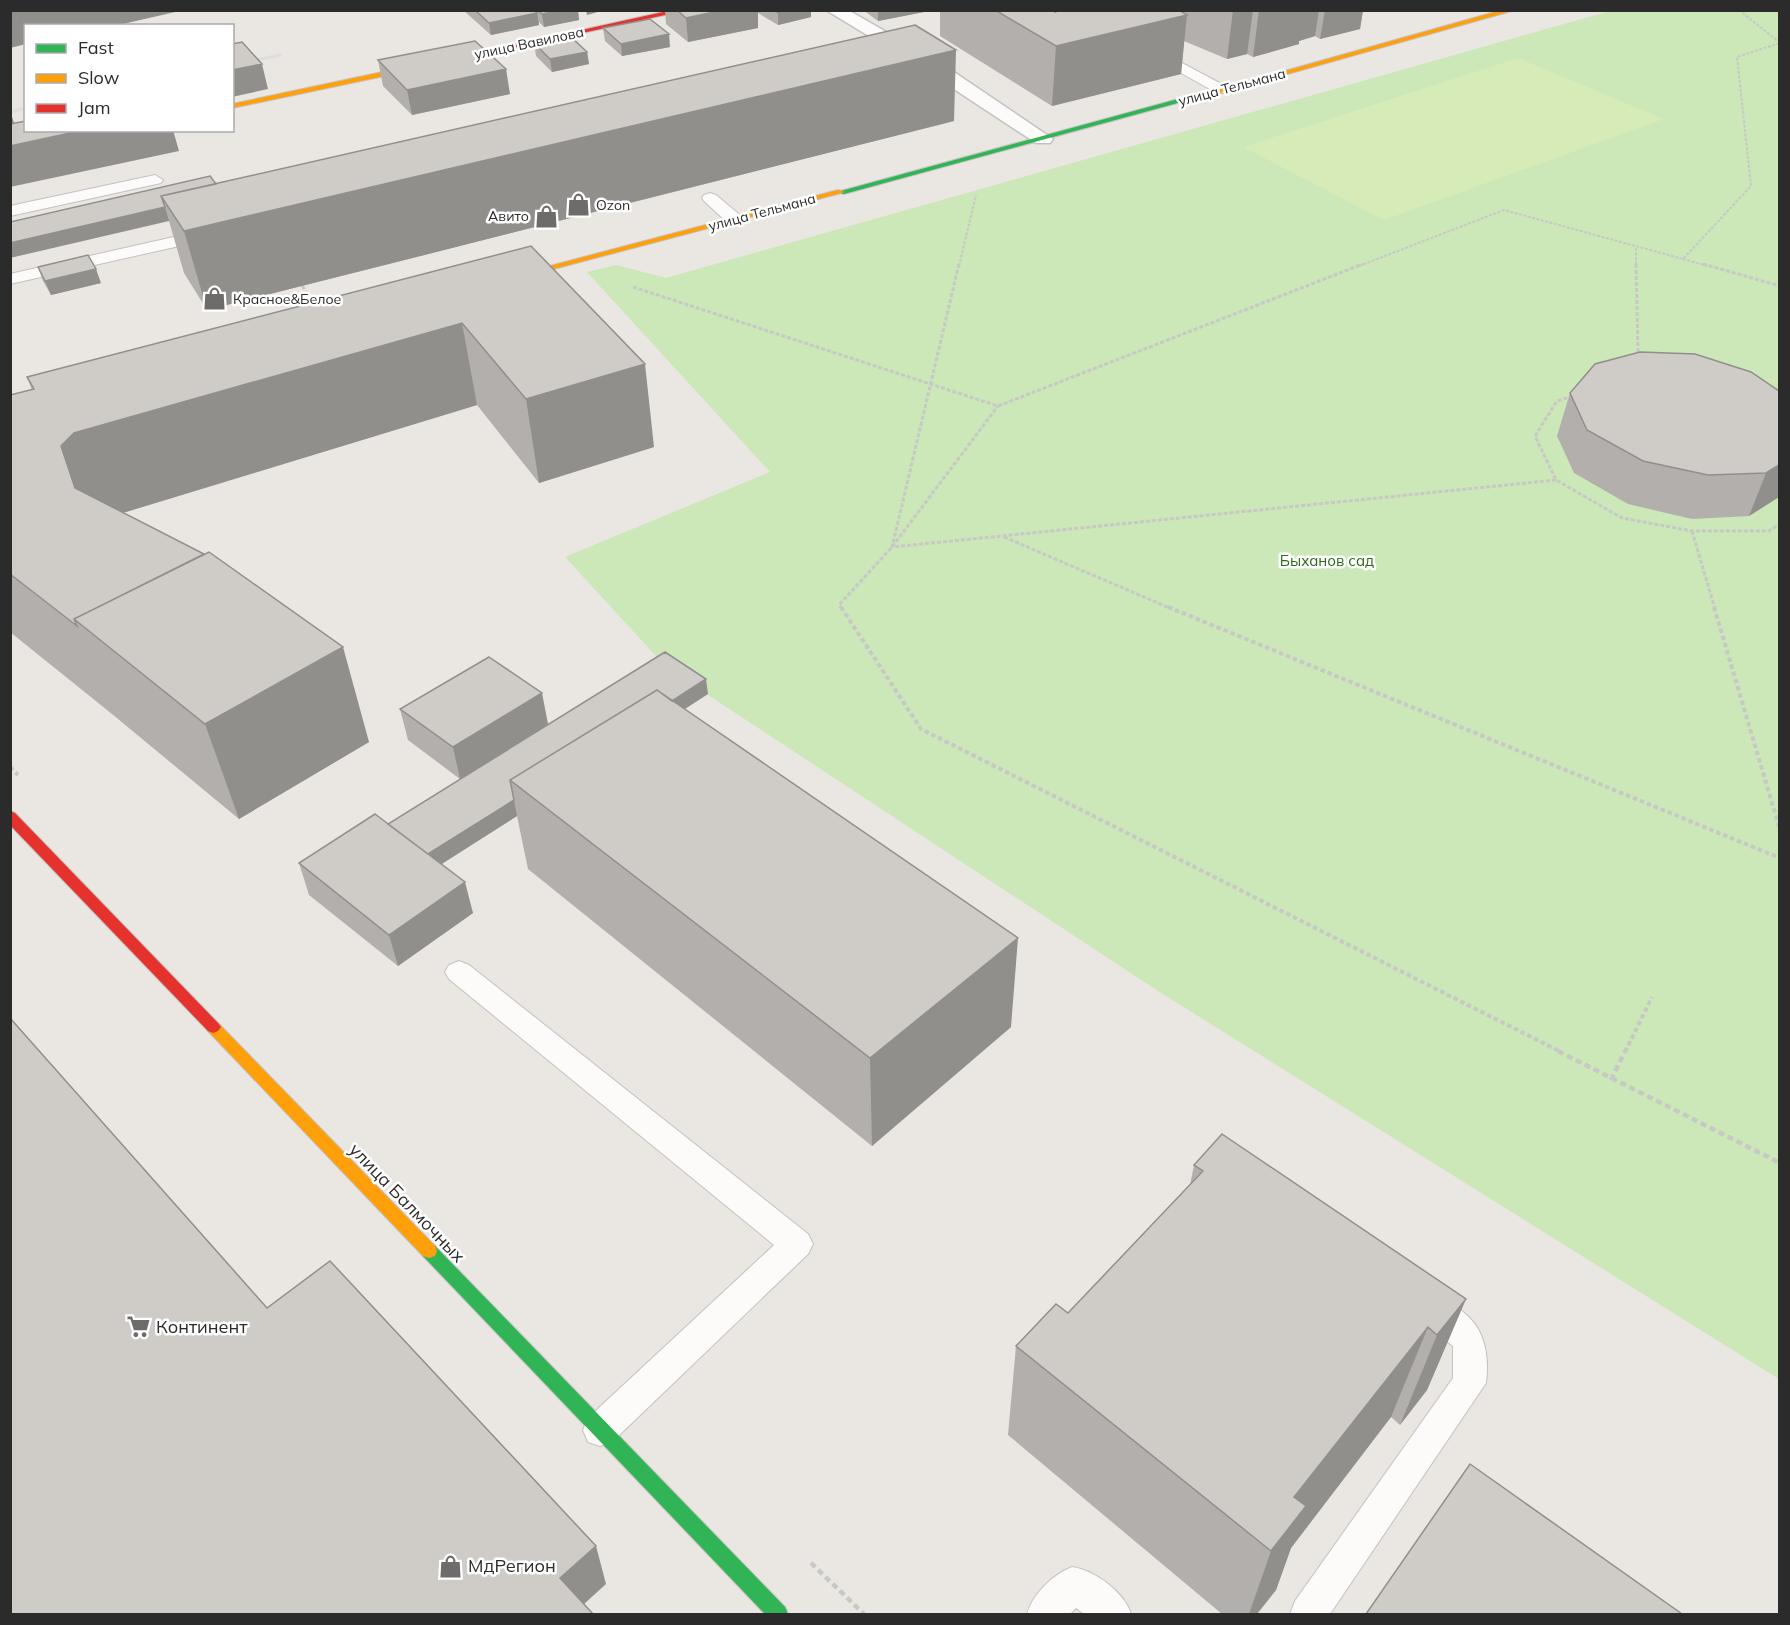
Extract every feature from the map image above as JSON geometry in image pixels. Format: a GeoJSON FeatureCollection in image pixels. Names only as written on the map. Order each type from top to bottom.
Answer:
{"type":"FeatureCollection","features":[{"type":"Feature","properties":{"kind":"street","name":"улица Вавилова"},"geometry":{"type":"LineString","coordinates":[[234,106],[685,10]]}},
{"type":"Feature","properties":{"kind":"street"},"geometry":{"type":"LineString","coordinates":[[834,10],[935,68],[1043,139]]}},
{"type":"Feature","properties":{"kind":"street","name":"улица Тельмана"},"geometry":{"type":"LineString","coordinates":[[495,282],[1043,139],[1512,10]]}},
{"type":"Feature","properties":{"kind":"street","name":"улица Балмочных"},"geometry":{"type":"LineString","coordinates":[[10,816],[778,1614]]}},
{"type":"Feature","properties":{"kind":"lane"},"geometry":{"type":"LineString","coordinates":[[1138,46],[1144,47],[1222,90]]}},
{"type":"Feature","properties":{"kind":"lane"},"geometry":{"type":"LineString","coordinates":[[912,73],[935,68]]}},
{"type":"Feature","properties":{"kind":"lane"},"geometry":{"type":"LineString","coordinates":[[10,211],[155,180]]}},
{"type":"Feature","properties":{"kind":"lane"},"geometry":{"type":"LineString","coordinates":[[710,198],[735,219]]}},
{"type":"Feature","properties":{"kind":"lane"},"geometry":{"type":"LineString","coordinates":[[10,279],[221,231]]}},
{"type":"Feature","properties":{"kind":"lane"},"geometry":{"type":"LineString","coordinates":[[459,972],[797,1244],[600,1430]]}},
{"type":"Feature","properties":{"kind":"lane"},"geometry":{"type":"LineString","coordinates":[[1308,1614],[1468,1383],[1473,1355],[1464,1332],[1396,1287]]}},
{"type":"Feature","properties":{"kind":"lane"},"geometry":{"type":"LineString","coordinates":[[1045,1614],[1072,1585],[1078,1586],[1113,1614]]}},
{"type":"Feature","properties":{"kind":"path"},"geometry":{"type":"LineString","coordinates":[[1739,10],[1779,43]]}},
{"type":"Feature","properties":{"kind":"path"},"geometry":{"type":"LineString","coordinates":[[1683,260],[1751,186],[1737,57],[1779,43]]}},
{"type":"Feature","properties":{"kind":"path"},"geometry":{"type":"LineString","coordinates":[[892,547],[978,189]]}},
{"type":"Feature","properties":{"kind":"path"},"geometry":{"type":"LineString","coordinates":[[1779,286],[1504,210],[998,406],[892,547],[839,605],[921,729],[1779,1163]]}},
{"type":"Feature","properties":{"kind":"path"},"geometry":{"type":"LineString","coordinates":[[1636,248],[1638,360]]}},
{"type":"Feature","properties":{"kind":"path"},"geometry":{"type":"LineString","coordinates":[[302,286],[314,302]]}},
{"type":"Feature","properties":{"kind":"path"},"geometry":{"type":"LineString","coordinates":[[631,286],[931,382],[998,406]]}},
{"type":"Feature","properties":{"kind":"path"},"geometry":{"type":"LineString","coordinates":[[1578,395],[1557,401],[1535,436],[1556,480],[1622,518],[1692,531],[1769,531],[1779,524]]}},
{"type":"Feature","properties":{"kind":"path"},"geometry":{"type":"LineString","coordinates":[[892,547],[1556,480]]}},
{"type":"Feature","properties":{"kind":"path"},"geometry":{"type":"LineString","coordinates":[[1692,531],[1779,830]]}},
{"type":"Feature","properties":{"kind":"path"},"geometry":{"type":"LineString","coordinates":[[1001,536],[1099,579],[1779,858]]}},
{"type":"Feature","properties":{"kind":"path"},"geometry":{"type":"LineString","coordinates":[[1611,1080],[1652,997]]}},
{"type":"Feature","properties":{"kind":"green space","name":"Быханов сад"},"geometry":{"type":"Polygon","coordinates":[[[1610,11],[1779,11],[1779,1379],[1158,991],[667,668],[565,557],[770,472],[587,272],[616,265],[666,278],[1610,11]]]}},
{"type":"Feature","properties":{"kind":"green space"},"geometry":{"type":"Polygon","coordinates":[[[1518,58],[1664,119],[1384,220],[1243,147],[1518,58]]]}},
{"type":"Feature","properties":{"kind":"building"},"geometry":{"type":"Polygon","coordinates":[[[475,10],[535,10],[537,13],[489,23],[475,10]]]}},
{"type":"Feature","properties":{"kind":"building"},"geometry":{"type":"Polygon","coordinates":[[[538,10],[562,10],[542,14],[538,10]]]}},
{"type":"Feature","properties":{"kind":"building"},"geometry":{"type":"Polygon","coordinates":[[[677,10],[723,10],[686,18],[677,10]]]}},
{"type":"Feature","properties":{"kind":"building"},"geometry":{"type":"Polygon","coordinates":[[[995,10],[1053,10],[1055,12],[1060,10],[1179,10],[1187,15],[1056,46],[995,10]]]}},
{"type":"Feature","properties":{"kind":"building"},"geometry":{"type":"Polygon","coordinates":[[[650,19],[669,34],[621,44],[603,28],[650,19]]]}},
{"type":"Feature","properties":{"kind":"building"},"geometry":{"type":"Polygon","coordinates":[[[915,25],[956,50],[184,231],[161,196],[915,25]]]}},
{"type":"Feature","properties":{"kind":"building"},"geometry":{"type":"Polygon","coordinates":[[[570,36],[587,52],[550,59],[534,43],[570,36]]]}},
{"type":"Feature","properties":{"kind":"building"},"geometry":{"type":"Polygon","coordinates":[[[475,41],[506,69],[407,90],[378,60],[475,41]]]}},
{"type":"Feature","properties":{"kind":"building"},"geometry":{"type":"Polygon","coordinates":[[[242,42],[262,64],[234,70],[234,44],[242,42]]]}},
{"type":"Feature","properties":{"kind":"building"},"geometry":{"type":"Polygon","coordinates":[[[24,121],[24,132],[75,132],[10,146],[10,124],[24,121]]]}},
{"type":"Feature","properties":{"kind":"building"},"geometry":{"type":"Polygon","coordinates":[[[210,176],[216,184],[161,196],[165,207],[10,243],[10,222],[210,176]]]}},
{"type":"Feature","properties":{"kind":"building"},"geometry":{"type":"Polygon","coordinates":[[[531,246],[645,364],[526,399],[462,323],[74,433],[61,446],[75,488],[204,554],[74,619],[77,626],[10,574],[10,395],[34,389],[27,377],[531,246]]]}},
{"type":"Feature","properties":{"kind":"building"},"geometry":{"type":"Polygon","coordinates":[[[88,255],[96,269],[45,281],[38,267],[88,255]]]}},
{"type":"Feature","properties":{"kind":"building"},"geometry":{"type":"Polygon","coordinates":[[[1640,352],[1695,354],[1751,372],[1779,391],[1779,465],[1766,473],[1708,475],[1643,461],[1587,430],[1570,393],[1595,364],[1640,352]]]}},
{"type":"Feature","properties":{"kind":"building"},"geometry":{"type":"Polygon","coordinates":[[[209,552],[343,647],[205,724],[74,619],[209,552]]]}},
{"type":"Feature","properties":{"kind":"building"},"geometry":{"type":"Polygon","coordinates":[[[665,652],[706,679],[672,701],[657,690],[510,780],[514,800],[428,854],[388,824],[665,652]]]}},
{"type":"Feature","properties":{"kind":"building"},"geometry":{"type":"Polygon","coordinates":[[[489,657],[542,693],[453,747],[400,709],[489,657]]]}},
{"type":"Feature","properties":{"kind":"building"},"geometry":{"type":"Polygon","coordinates":[[[657,690],[1018,938],[870,1058],[510,780],[657,690]]]}},
{"type":"Feature","properties":{"kind":"building"},"geometry":{"type":"Polygon","coordinates":[[[375,814],[465,882],[389,935],[299,863],[375,814]]]}},
{"type":"Feature","properties":{"kind":"building","name":"Континент"},"geometry":{"type":"Polygon","coordinates":[[[10,1018],[267,1308],[330,1261],[596,1546],[560,1578],[593,1614],[10,1614],[10,1018]]]}},
{"type":"Feature","properties":{"kind":"building"},"geometry":{"type":"Polygon","coordinates":[[[1222,1134],[1466,1299],[1437,1335],[1428,1327],[1294,1497],[1306,1506],[1271,1551],[1016,1346],[1056,1304],[1068,1313],[1203,1171],[1194,1165],[1222,1134]]]}},
{"type":"Feature","properties":{"kind":"building"},"geometry":{"type":"Polygon","coordinates":[[[1470,1464],[1682,1614],[1366,1614],[1470,1464]]]}},
{"type":"Feature","properties":{"kind":"railway"},"geometry":{"type":"LineString","coordinates":[[234,65],[280,55]]}},
{"type":"Feature","properties":{"kind":"railway"},"geometry":{"type":"LineString","coordinates":[[10,112],[24,108]]}},
{"type":"Feature","properties":{"kind":"traffic: fast"},"geometry":{"type":"LineString","coordinates":[[841,192],[1214,92]]}},
{"type":"Feature","properties":{"kind":"traffic: fast"},"geometry":{"type":"LineString","coordinates":[[429,1251],[778,1614]]}},
{"type":"Feature","properties":{"kind":"traffic: slow"},"geometry":{"type":"LineString","coordinates":[[1214,92],[1512,10]]}},
{"type":"Feature","properties":{"kind":"traffic: slow"},"geometry":{"type":"LineString","coordinates":[[234,106],[486,52]]}},
{"type":"Feature","properties":{"kind":"traffic: slow"},"geometry":{"type":"LineString","coordinates":[[509,278],[841,192]]}},
{"type":"Feature","properties":{"kind":"traffic: slow"},"geometry":{"type":"LineString","coordinates":[[213,1027],[429,1251]]}},
{"type":"Feature","properties":{"kind":"traffic: jam"},"geometry":{"type":"LineString","coordinates":[[486,52],[685,10]]}},
{"type":"Feature","properties":{"kind":"traffic: jam"},"geometry":{"type":"LineString","coordinates":[[10,816],[213,1027]]}},
{"type":"Feature","properties":{"kind":"place","name":"Ozon"},"geometry":{"type":"Point","coordinates":[578,205]}},
{"type":"Feature","properties":{"kind":"place","name":"Авито"},"geometry":{"type":"Point","coordinates":[547,216]}},
{"type":"Feature","properties":{"kind":"place","name":"Красное&Белое"},"geometry":{"type":"Point","coordinates":[215,299]}},
{"type":"Feature","properties":{"kind":"place","name":"Континент"},"geometry":{"type":"Point","coordinates":[138,1327]}},
{"type":"Feature","properties":{"kind":"place","name":"МдРегион"},"geometry":{"type":"Point","coordinates":[450,1566]}}]}
